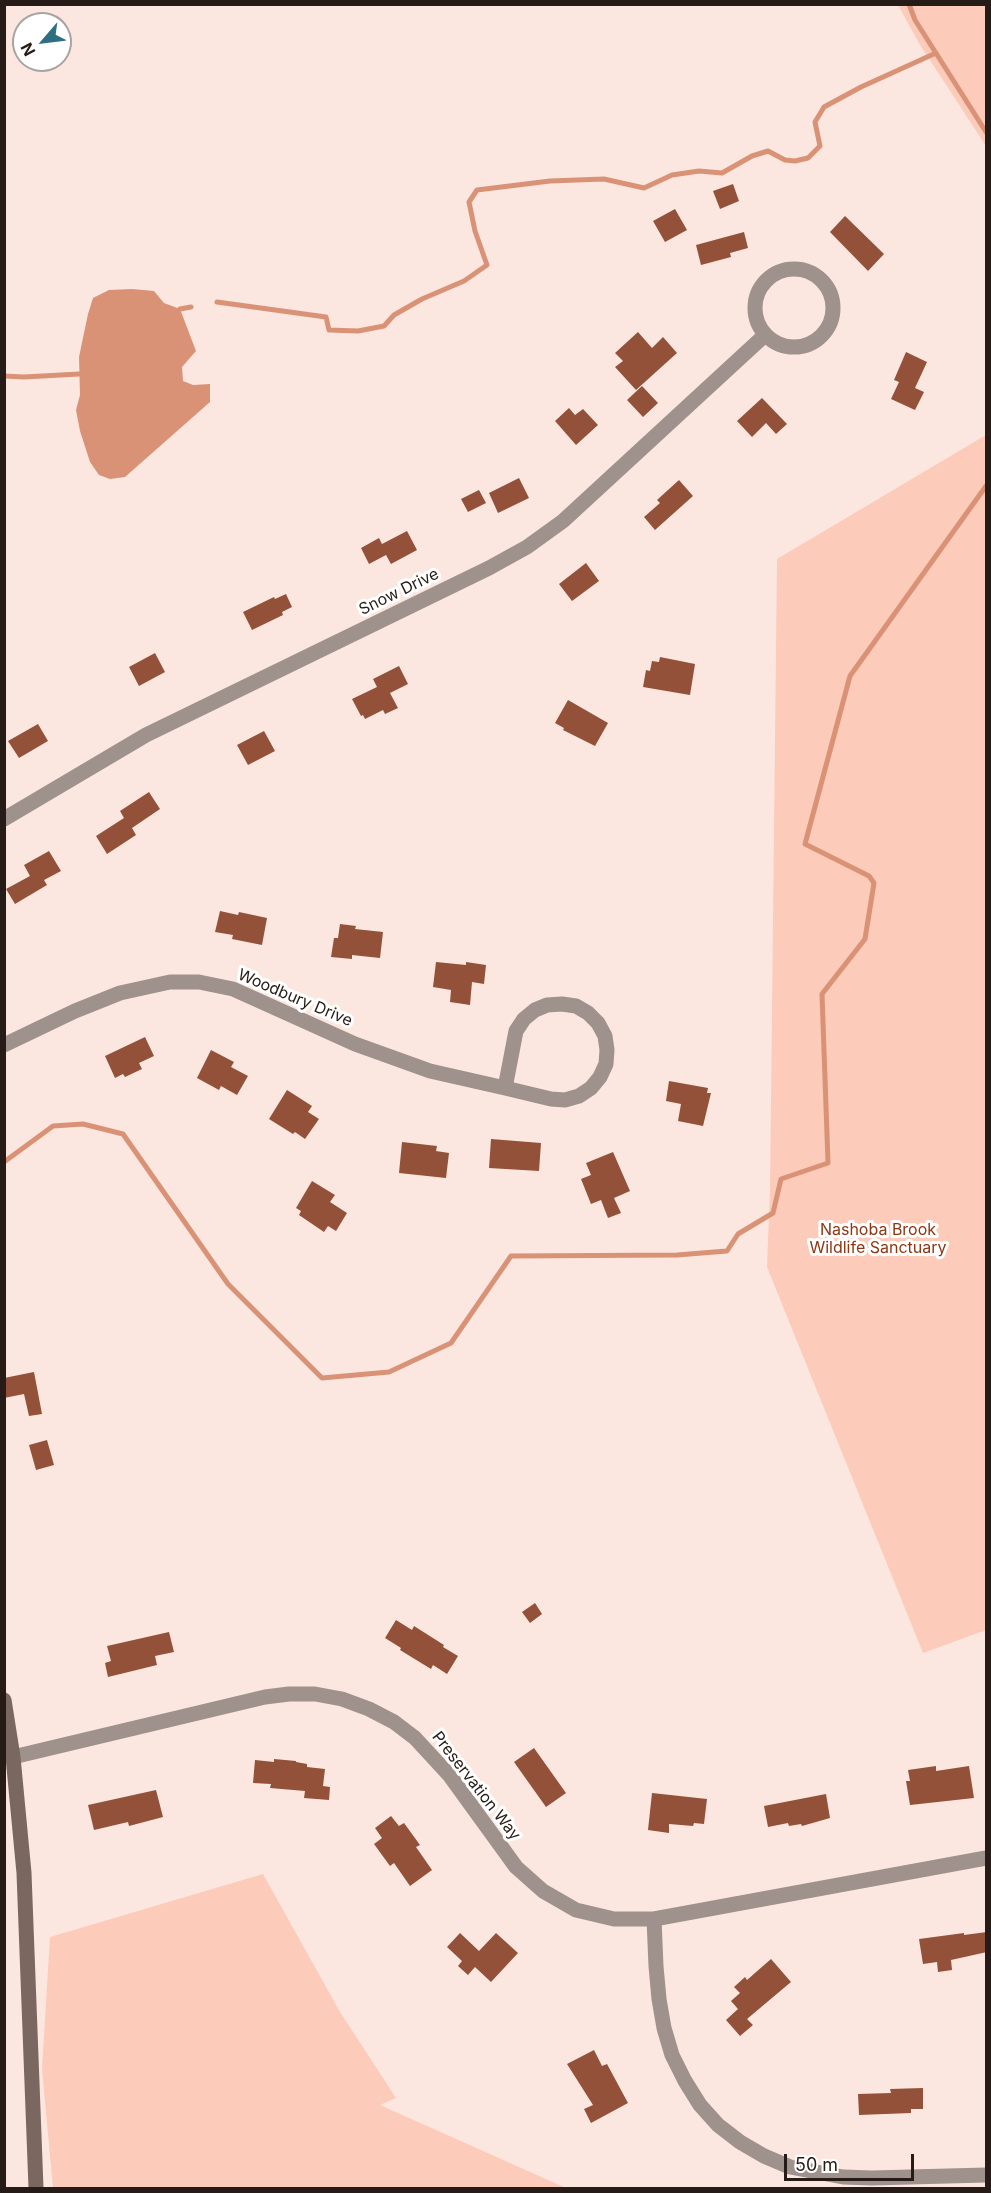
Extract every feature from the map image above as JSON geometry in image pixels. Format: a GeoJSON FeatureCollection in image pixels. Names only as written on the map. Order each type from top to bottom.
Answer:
{"type":"FeatureCollection","features":[{"type":"Feature","properties":{"kind":"main road"},"geometry":{"type":"LineString","coordinates":[[4,1700],[13,1757],[24,1873],[36,2188]]}},
{"type":"Feature","properties":{"kind":"street"},"geometry":{"type":"LineString","coordinates":[[794,269],[818,278],[831,299],[832,312],[829,324],[822,335],[812,343],[800,347],[788,347],[776,343],[765,335],[758,325],[755,312],[756,299],[765,282],[781,271],[794,269]]}},
{"type":"Feature","properties":{"kind":"street","name":"Snow Drive"},"geometry":{"type":"LineString","coordinates":[[4,819],[146,735],[489,568],[527,547],[563,520],[765,335]]}},
{"type":"Feature","properties":{"kind":"street","name":"Woodbury Drive"},"geometry":{"type":"LineString","coordinates":[[4,1045],[75,1011],[120,993],[170,982],[199,982],[234,989],[346,1040],[430,1071],[550,1099],[565,1100],[579,1096],[591,1088],[600,1077],[606,1064],[605,1036],[598,1023],[582,1010],[562,1004],[547,1005],[535,1010],[524,1019],[516,1031],[505,1088]]}},
{"type":"Feature","properties":{"kind":"street","name":"Preservation Way"},"geometry":{"type":"LineString","coordinates":[[13,1757],[265,1697],[315,1694],[342,1699],[394,1722],[415,1738],[450,1776],[516,1867],[543,1891],[567,1906],[595,1916],[624,1920],[654,1919],[987,1858]]}},
{"type":"Feature","properties":{"kind":"street"},"geometry":{"type":"LineString","coordinates":[[654,1919],[659,1999],[672,2055],[700,2105],[718,2125],[764,2156],[790,2167],[816,2174],[872,2178],[987,2175]]}},
{"type":"Feature","properties":{"kind":"green space"},"geometry":{"type":"Polygon","coordinates":[[[898,5],[986,5],[986,146],[920,45],[898,5]]]}},
{"type":"Feature","properties":{"kind":"green space","name":"Nashoba Brook Wildlife Sanctuary"},"geometry":{"type":"Polygon","coordinates":[[[986,435],[986,1630],[923,1653],[767,1267],[770,1191],[777,559],[986,435]]]}},
{"type":"Feature","properties":{"kind":"green space"},"geometry":{"type":"Polygon","coordinates":[[[263,1874],[340,2012],[396,2098],[380,2105],[566,2188],[53,2188],[42,2069],[50,1937],[263,1874]]]}},
{"type":"Feature","properties":{"kind":"shaded area"},"geometry":{"type":"Polygon","coordinates":[[[109,290],[154,291],[164,303],[180,309],[196,351],[182,367],[183,381],[193,385],[210,384],[210,402],[125,477],[110,479],[99,475],[90,462],[80,431],[76,410],[80,395],[79,357],[93,298],[109,290]]]}},
{"type":"Feature","properties":{"kind":"building"},"geometry":{"type":"Polygon","coordinates":[[[733,184],[739,201],[720,209],[713,191],[733,184]]]}},
{"type":"Feature","properties":{"kind":"building"},"geometry":{"type":"Polygon","coordinates":[[[675,209],[687,230],[665,242],[653,221],[675,209]]]}},
{"type":"Feature","properties":{"kind":"building"},"geometry":{"type":"Polygon","coordinates":[[[845,216],[884,254],[868,271],[830,232],[845,216]]]}},
{"type":"Feature","properties":{"kind":"building"},"geometry":{"type":"Polygon","coordinates":[[[744,232],[748,248],[730,253],[731,257],[701,265],[696,245],[744,232]]]}},
{"type":"Feature","properties":{"kind":"building"},"geometry":{"type":"Polygon","coordinates":[[[638,332],[652,348],[663,337],[677,353],[636,390],[615,367],[623,361],[615,353],[638,332]]]}},
{"type":"Feature","properties":{"kind":"building"},"geometry":{"type":"Polygon","coordinates":[[[906,352],[927,362],[915,388],[924,392],[915,410],[891,399],[899,382],[894,380],[906,352]]]}},
{"type":"Feature","properties":{"kind":"building"},"geometry":{"type":"Polygon","coordinates":[[[642,386],[658,403],[643,417],[627,400],[642,386]]]}},
{"type":"Feature","properties":{"kind":"building"},"geometry":{"type":"Polygon","coordinates":[[[762,398],[787,424],[776,434],[766,423],[752,437],[737,421],[762,398]]]}},
{"type":"Feature","properties":{"kind":"building"},"geometry":{"type":"Polygon","coordinates":[[[569,408],[575,415],[583,409],[598,425],[576,445],[555,421],[569,408]]]}},
{"type":"Feature","properties":{"kind":"building"},"geometry":{"type":"Polygon","coordinates":[[[519,478],[529,498],[498,513],[489,493],[519,478]]]}},
{"type":"Feature","properties":{"kind":"building"},"geometry":{"type":"Polygon","coordinates":[[[679,480],[693,496],[655,530],[644,517],[660,503],[657,500],[679,480]]]}},
{"type":"Feature","properties":{"kind":"building"},"geometry":{"type":"Polygon","coordinates":[[[479,490],[486,503],[468,512],[461,499],[479,490]]]}},
{"type":"Feature","properties":{"kind":"building"},"geometry":{"type":"Polygon","coordinates":[[[407,531],[417,550],[391,564],[386,555],[369,564],[361,548],[379,538],[382,544],[407,531]]]}},
{"type":"Feature","properties":{"kind":"building"},"geometry":{"type":"Polygon","coordinates":[[[586,563],[599,581],[572,601],[559,584],[586,563]]]}},
{"type":"Feature","properties":{"kind":"building"},"geometry":{"type":"Polygon","coordinates":[[[286,594],[292,607],[282,612],[283,615],[252,630],[243,612],[274,597],[275,599],[286,594]]]}},
{"type":"Feature","properties":{"kind":"building"},"geometry":{"type":"Polygon","coordinates":[[[155,653],[165,672],[139,686],[129,667],[155,653]]]}},
{"type":"Feature","properties":{"kind":"building"},"geometry":{"type":"Polygon","coordinates":[[[660,657],[695,664],[690,695],[643,687],[646,670],[650,671],[652,661],[659,662],[660,657]]]}},
{"type":"Feature","properties":{"kind":"building"},"geometry":{"type":"Polygon","coordinates":[[[399,666],[408,684],[390,693],[398,708],[385,714],[383,710],[365,719],[352,699],[377,687],[373,679],[399,666]]]}},
{"type":"Feature","properties":{"kind":"building"},"geometry":{"type":"Polygon","coordinates":[[[568,700],[608,723],[595,746],[563,730],[564,728],[555,723],[568,700]]]}},
{"type":"Feature","properties":{"kind":"building"},"geometry":{"type":"Polygon","coordinates":[[[38,724],[48,741],[19,758],[8,741],[38,724]]]}},
{"type":"Feature","properties":{"kind":"building"},"geometry":{"type":"Polygon","coordinates":[[[264,731],[275,751],[248,765],[237,745],[264,731]]]}},
{"type":"Feature","properties":{"kind":"building"},"geometry":{"type":"Polygon","coordinates":[[[149,792],[160,809],[132,828],[136,835],[107,854],[96,836],[124,818],[120,811],[149,792]]]}},
{"type":"Feature","properties":{"kind":"building"},"geometry":{"type":"Polygon","coordinates":[[[49,851],[61,871],[44,880],[47,885],[15,904],[6,889],[30,876],[24,865],[49,851]]]}},
{"type":"Feature","properties":{"kind":"building"},"geometry":{"type":"Polygon","coordinates":[[[220,911],[238,915],[239,912],[267,918],[262,945],[232,939],[233,935],[215,932],[220,911]]]}},
{"type":"Feature","properties":{"kind":"building"},"geometry":{"type":"Polygon","coordinates":[[[340,924],[356,926],[355,929],[383,932],[380,958],[352,955],[352,959],[331,957],[334,938],[338,938],[340,924]]]}},
{"type":"Feature","properties":{"kind":"building"},"geometry":{"type":"Polygon","coordinates":[[[436,962],[486,965],[484,984],[472,982],[470,1005],[450,1002],[451,990],[433,987],[436,962]]]}},
{"type":"Feature","properties":{"kind":"building"},"geometry":{"type":"Polygon","coordinates":[[[145,1037],[154,1056],[139,1063],[142,1069],[125,1077],[123,1074],[115,1078],[105,1056],[145,1037]]]}},
{"type":"Feature","properties":{"kind":"building"},"geometry":{"type":"Polygon","coordinates":[[[211,1050],[234,1062],[231,1067],[248,1076],[237,1095],[221,1086],[219,1090],[197,1078],[211,1050]]]}},
{"type":"Feature","properties":{"kind":"building"},"geometry":{"type":"Polygon","coordinates":[[[669,1081],[708,1088],[707,1093],[711,1093],[703,1126],[678,1121],[681,1104],[666,1101],[669,1081]]]}},
{"type":"Feature","properties":{"kind":"building"},"geometry":{"type":"Polygon","coordinates":[[[287,1090],[312,1106],[308,1112],[319,1119],[305,1139],[269,1119],[287,1090]]]}},
{"type":"Feature","properties":{"kind":"building"},"geometry":{"type":"Polygon","coordinates":[[[491,1139],[541,1143],[539,1171],[489,1168],[491,1139]]]}},
{"type":"Feature","properties":{"kind":"building"},"geometry":{"type":"Polygon","coordinates":[[[402,1142],[437,1146],[436,1151],[449,1153],[446,1178],[399,1173],[402,1142]]]}},
{"type":"Feature","properties":{"kind":"building"},"geometry":{"type":"Polygon","coordinates":[[[613,1152],[630,1191],[614,1198],[621,1213],[608,1218],[601,1200],[591,1204],[581,1179],[591,1175],[586,1163],[613,1152]]]}},
{"type":"Feature","properties":{"kind":"building"},"geometry":{"type":"Polygon","coordinates":[[[312,1181],[335,1195],[330,1202],[347,1213],[336,1231],[328,1226],[324,1232],[299,1215],[301,1211],[296,1208],[312,1181]]]}},
{"type":"Feature","properties":{"kind":"building"},"geometry":{"type":"Polygon","coordinates":[[[34,1372],[42,1414],[29,1416],[24,1394],[4,1398],[4,1378],[34,1372]]]}},
{"type":"Feature","properties":{"kind":"building"},"geometry":{"type":"Polygon","coordinates":[[[47,1440],[54,1465],[36,1470],[29,1445],[47,1440]]]}},
{"type":"Feature","properties":{"kind":"building"},"geometry":{"type":"Polygon","coordinates":[[[535,1603],[542,1614],[530,1623],[522,1612],[535,1603]]]}},
{"type":"Feature","properties":{"kind":"building"},"geometry":{"type":"Polygon","coordinates":[[[396,1620],[412,1630],[414,1626],[458,1656],[447,1674],[433,1665],[431,1669],[385,1638],[396,1620]]]}},
{"type":"Feature","properties":{"kind":"building"},"geometry":{"type":"Polygon","coordinates":[[[169,1632],[174,1652],[155,1656],[157,1665],[108,1677],[105,1663],[111,1661],[107,1646],[169,1632]]]}},
{"type":"Feature","properties":{"kind":"building"},"geometry":{"type":"Polygon","coordinates":[[[534,1748],[566,1793],[546,1807],[514,1762],[534,1748]]]}},
{"type":"Feature","properties":{"kind":"building"},"geometry":{"type":"Polygon","coordinates":[[[274,1759],[296,1761],[307,1764],[307,1767],[325,1769],[323,1786],[330,1787],[329,1800],[304,1798],[305,1791],[270,1788],[271,1784],[253,1783],[255,1760],[274,1762],[274,1759]]]}},
{"type":"Feature","properties":{"kind":"building"},"geometry":{"type":"Polygon","coordinates":[[[936,1766],[936,1771],[969,1766],[974,1798],[910,1805],[906,1781],[910,1781],[908,1770],[936,1766]]]}},
{"type":"Feature","properties":{"kind":"building"},"geometry":{"type":"Polygon","coordinates":[[[156,1790],[163,1817],[129,1826],[128,1822],[94,1830],[88,1805],[156,1790]]]}},
{"type":"Feature","properties":{"kind":"building"},"geometry":{"type":"Polygon","coordinates":[[[652,1793],[707,1799],[704,1824],[694,1823],[693,1826],[669,1824],[669,1833],[648,1830],[652,1793]]]}},
{"type":"Feature","properties":{"kind":"building"},"geometry":{"type":"Polygon","coordinates":[[[826,1794],[830,1818],[802,1826],[801,1824],[789,1826],[788,1823],[768,1827],[764,1806],[826,1794]]]}},
{"type":"Feature","properties":{"kind":"building"},"geometry":{"type":"Polygon","coordinates":[[[391,1816],[399,1826],[404,1823],[420,1845],[416,1847],[432,1870],[410,1886],[394,1863],[390,1866],[374,1844],[382,1838],[375,1828],[391,1816]]]}},
{"type":"Feature","properties":{"kind":"building"},"geometry":{"type":"Polygon","coordinates":[[[987,1932],[987,1952],[951,1960],[952,1970],[938,1972],[937,1962],[923,1964],[919,1939],[987,1932]]]}},
{"type":"Feature","properties":{"kind":"building"},"geometry":{"type":"Polygon","coordinates":[[[460,1933],[479,1951],[496,1933],[518,1953],[491,1982],[475,1967],[468,1975],[458,1966],[462,1961],[447,1947],[460,1933]]]}},
{"type":"Feature","properties":{"kind":"building"},"geometry":{"type":"Polygon","coordinates":[[[771,1959],[791,1982],[747,2019],[753,2025],[740,2036],[726,2020],[738,2009],[731,2001],[740,1993],[734,1987],[745,1977],[747,1980],[771,1959]]]}},
{"type":"Feature","properties":{"kind":"building"},"geometry":{"type":"Polygon","coordinates":[[[594,2050],[602,2066],[607,2064],[628,2103],[591,2123],[584,2109],[593,2105],[567,2064],[594,2050]]]}},
{"type":"Feature","properties":{"kind":"building"},"geometry":{"type":"Polygon","coordinates":[[[923,2088],[923,2109],[911,2109],[911,2113],[859,2115],[858,2094],[891,2093],[890,2089],[923,2088]]]}},
{"type":"Feature","properties":{"kind":"waterway"},"geometry":{"type":"LineString","coordinates":[[909,4],[915,20],[986,132]]}},
{"type":"Feature","properties":{"kind":"waterway"},"geometry":{"type":"LineString","coordinates":[[217,302],[326,317],[329,330],[358,331],[384,326],[394,315],[422,299],[464,281],[487,265],[475,231],[469,202],[477,190],[550,181],[604,179],[644,188],[672,175],[699,171],[722,173],[752,156],[768,151],[785,160],[795,161],[808,158],[820,146],[815,122],[824,107],[861,87],[936,53]]}},
{"type":"Feature","properties":{"kind":"waterway"},"geometry":{"type":"LineString","coordinates":[[180,309],[191,307]]}},
{"type":"Feature","properties":{"kind":"waterway"},"geometry":{"type":"LineString","coordinates":[[4,376],[79,374]]}},
{"type":"Feature","properties":{"kind":"waterway"},"geometry":{"type":"LineString","coordinates":[[4,1162],[53,1126],[83,1124],[123,1134],[228,1284],[322,1378],[389,1372],[451,1343],[511,1256],[677,1255],[727,1251],[738,1234],[773,1213],[781,1179],[828,1163],[822,994],[865,939],[874,883],[869,876],[805,844],[850,676],[986,486]]}}]}
